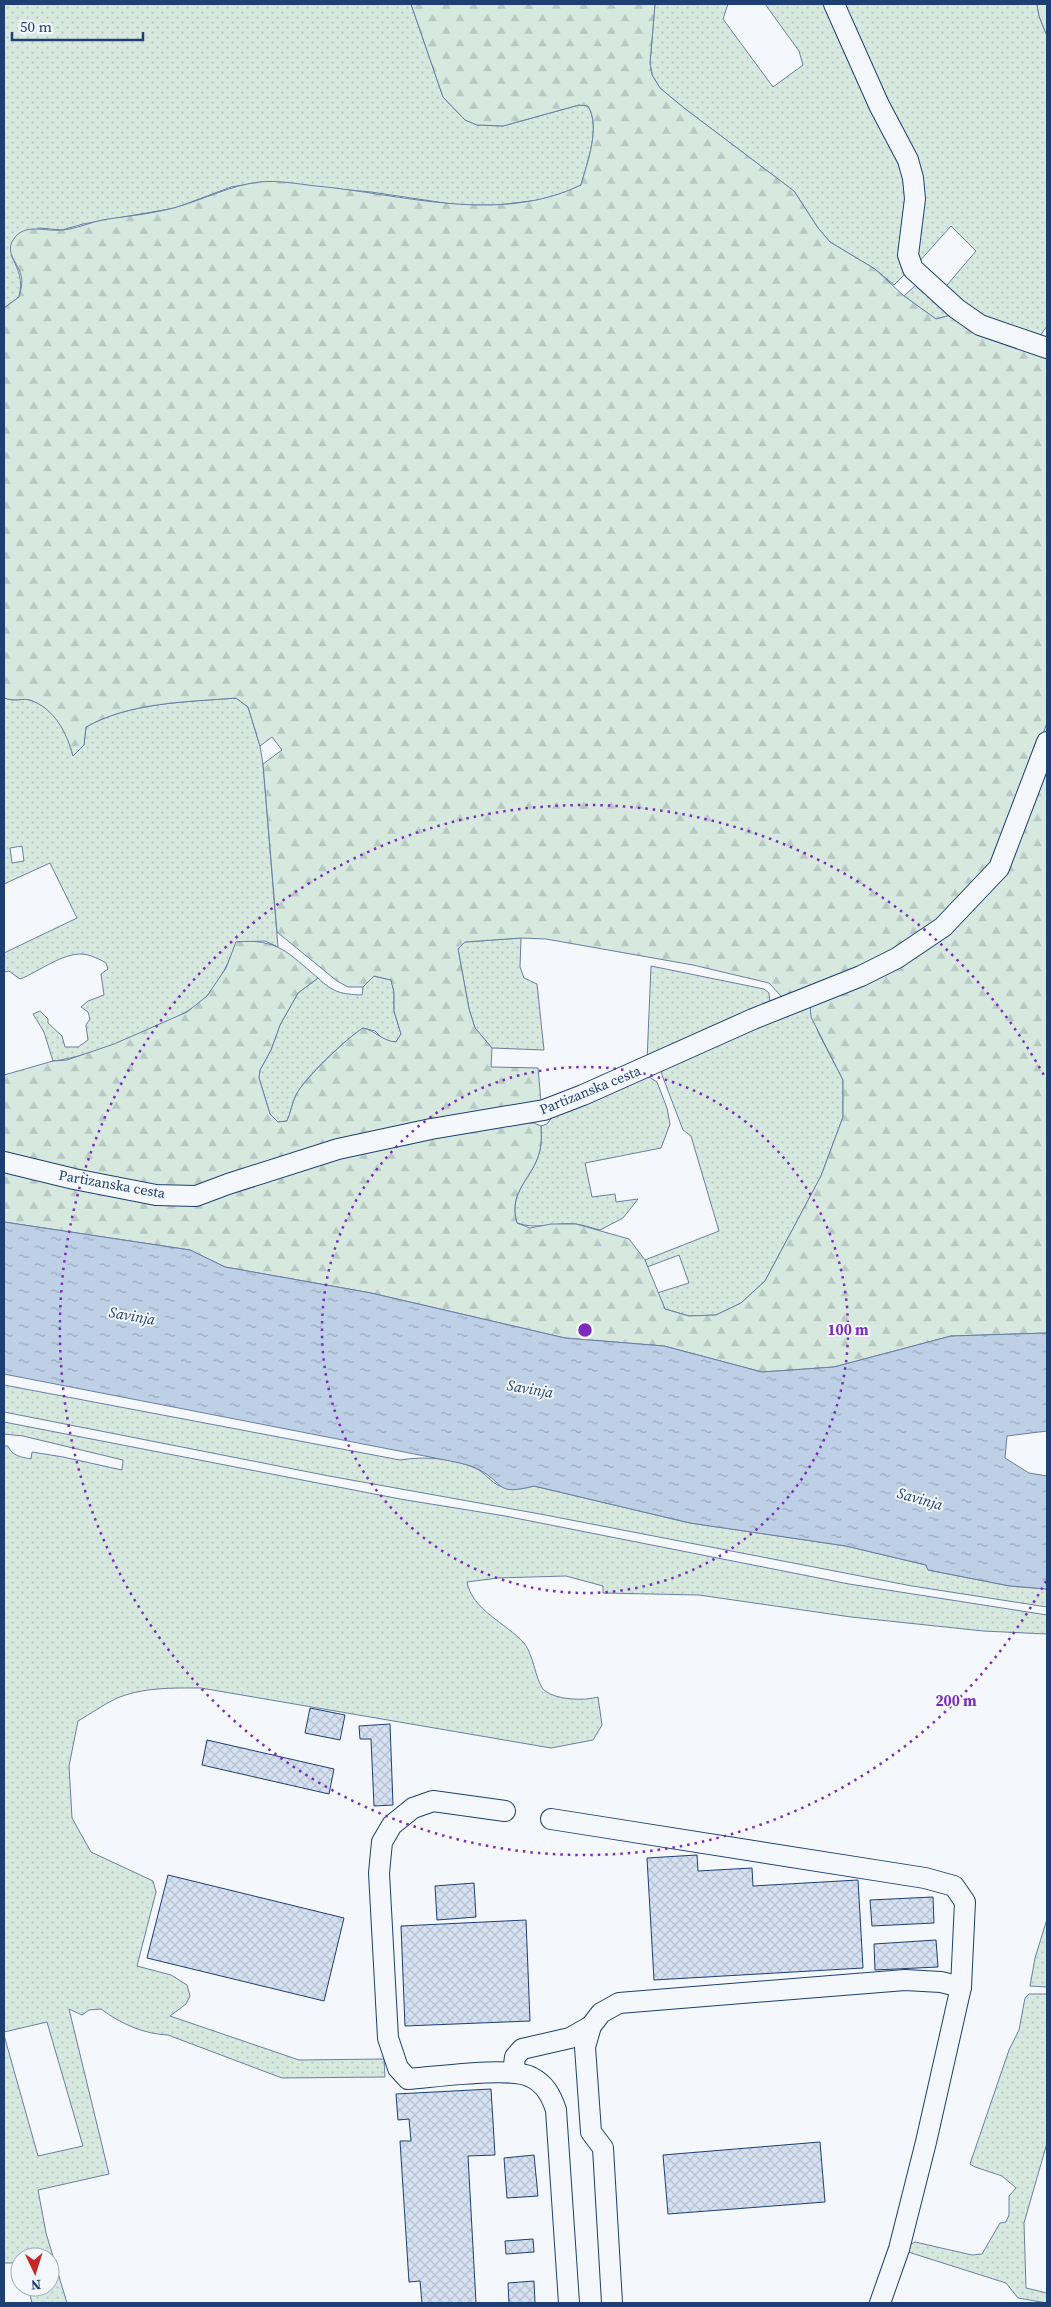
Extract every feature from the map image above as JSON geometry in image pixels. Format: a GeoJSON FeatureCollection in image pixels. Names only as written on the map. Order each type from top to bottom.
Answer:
{"type":"FeatureCollection","features":[{"type":"Feature","properties":{"kind":"street"},"geometry":{"type":"LineString","coordinates":[[834,4],[879,105],[908,160],[913,178],[915,199],[908,255],[913,269],[957,309],[980,325],[1047,348]]}},
{"type":"Feature","properties":{"kind":"street","name":"Partizanska cesta"},"geometry":{"type":"LineString","coordinates":[[4,1162],[74,1179],[156,1195],[196,1196],[338,1149],[431,1129],[544,1110],[583,1095],[753,1019],[861,976],[897,958],[943,927],[999,868],[1047,742]]}},
{"type":"Feature","properties":{"kind":"street"},"geometry":{"type":"LineString","coordinates":[[504,1811],[433,1801],[412,1808],[392,1825],[382,1842],[379,1873],[388,2038],[398,2068],[408,2079],[513,2072],[530,2076],[543,2084],[551,2095],[556,2110],[569,2303]]}},
{"type":"Feature","properties":{"kind":"street"},"geometry":{"type":"LineString","coordinates":[[551,1819],[926,1878],[954,1886],[965,1902],[961,1987],[926,2142],[898,2248],[880,2303]]}},
{"type":"Feature","properties":{"kind":"street"},"geometry":{"type":"LineString","coordinates":[[612,2303],[603,2148],[590,2132],[585,2047],[591,2026],[601,2013],[619,2003],[905,1980],[941,1982],[961,1987]]}},
{"type":"Feature","properties":{"kind":"street"},"geometry":{"type":"LineString","coordinates":[[513,2072],[515,2057],[522,2049],[570,2038],[591,2026]]}},
{"type":"Feature","properties":{"kind":"green space"},"geometry":{"type":"Polygon","coordinates":[[[4,4],[411,4],[443,97],[465,120],[477,125],[503,126],[579,105],[588,106],[592,115],[593,134],[592,145],[581,185],[566,192],[539,200],[498,205],[458,205],[371,192],[261,182],[231,187],[175,208],[83,224],[62,230],[39,228],[11,255],[20,276],[21,286],[19,297],[4,308],[4,4]]]}},
{"type":"Feature","properties":{"kind":"green space"},"geometry":{"type":"Polygon","coordinates":[[[411,4],[655,4],[650,63],[652,75],[660,88],[794,191],[818,228],[830,242],[875,269],[904,296],[936,319],[955,314],[1047,352],[1047,723],[992,866],[938,922],[893,952],[782,997],[769,983],[693,965],[546,939],[521,938],[465,942],[458,949],[469,1009],[475,1028],[492,1048],[491,1067],[538,1068],[541,1102],[190,1190],[142,1185],[4,1156],[4,1075],[53,1061],[67,1060],[114,1044],[187,1012],[207,996],[226,968],[236,942],[262,942],[282,949],[318,978],[298,993],[280,1025],[271,1050],[260,1070],[259,1078],[270,1114],[278,1122],[287,1121],[295,1098],[307,1079],[326,1059],[356,1033],[363,1028],[387,1040],[396,1042],[401,1034],[394,1011],[394,992],[391,980],[374,976],[363,987],[348,987],[337,981],[277,932],[263,764],[282,750],[272,737],[260,746],[248,707],[236,698],[179,702],[121,712],[86,727],[84,745],[73,756],[63,730],[53,715],[46,709],[30,700],[4,698],[4,308],[19,297],[22,286],[21,275],[11,254],[11,245],[18,234],[29,229],[67,229],[102,220],[159,211],[187,204],[239,186],[260,182],[288,182],[450,204],[484,205],[517,203],[549,197],[581,185],[592,145],[593,134],[592,115],[588,106],[579,105],[503,126],[477,125],[465,120],[443,97],[411,4]]]}},
{"type":"Feature","properties":{"kind":"green space"},"geometry":{"type":"Polygon","coordinates":[[[655,4],[728,4],[723,19],[773,87],[803,65],[799,51],[765,4],[830,4],[905,162],[906,273],[894,285],[875,269],[830,242],[818,228],[794,191],[660,88],[652,75],[650,63],[655,4]]]}},
{"type":"Feature","properties":{"kind":"green space"},"geometry":{"type":"Polygon","coordinates":[[[837,4],[1037,4],[1039,16],[1047,36],[1047,326],[1038,339],[1004,329],[942,291],[976,251],[951,226],[918,263],[918,210],[837,4]]]}},
{"type":"Feature","properties":{"kind":"green space"},"geometry":{"type":"Polygon","coordinates":[[[1037,4],[1047,4],[1047,36],[1039,16],[1037,4]]]}},
{"type":"Feature","properties":{"kind":"green space"},"geometry":{"type":"Polygon","coordinates":[[[917,284],[955,314],[936,319],[904,296],[917,284]]]}},
{"type":"Feature","properties":{"kind":"green space"},"geometry":{"type":"Polygon","coordinates":[[[4,698],[30,700],[46,709],[59,722],[73,756],[84,745],[86,727],[121,712],[179,702],[236,698],[248,707],[260,746],[263,764],[278,947],[265,941],[237,942],[228,963],[216,983],[207,996],[195,1006],[158,1027],[111,1046],[53,1061],[44,1032],[33,1014],[40,1011],[48,1019],[48,1023],[62,1036],[65,1047],[78,1047],[88,1040],[86,1025],[90,1019],[88,1012],[81,1007],[88,1001],[104,995],[101,974],[108,969],[106,963],[88,955],[80,954],[62,958],[20,979],[9,971],[4,972],[4,953],[77,918],[50,863],[4,884],[4,698]],[[22,846],[10,848],[12,863],[24,861],[22,846]]]}},
{"type":"Feature","properties":{"kind":"green space"},"geometry":{"type":"Polygon","coordinates":[[[1047,765],[1047,1333],[951,1336],[834,1367],[762,1372],[664,1346],[565,1338],[371,1293],[225,1267],[190,1250],[4,1222],[4,1170],[153,1201],[338,1155],[495,1124],[534,1123],[541,1126],[541,1147],[537,1160],[518,1193],[515,1212],[517,1223],[530,1228],[551,1224],[576,1224],[629,1239],[645,1260],[665,1309],[689,1316],[716,1315],[741,1303],[765,1281],[821,1176],[843,1117],[843,1080],[811,1017],[810,1004],[864,981],[1005,870],[1047,765]]]}},
{"type":"Feature","properties":{"kind":"green space"},"geometry":{"type":"Polygon","coordinates":[[[521,938],[520,967],[524,978],[537,984],[544,1050],[492,1048],[475,1028],[469,1009],[458,949],[465,942],[521,938]]]}},
{"type":"Feature","properties":{"kind":"green space"},"geometry":{"type":"Polygon","coordinates":[[[651,966],[764,989],[769,993],[770,1004],[647,1061],[651,966]]]}},
{"type":"Feature","properties":{"kind":"green space"},"geometry":{"type":"Polygon","coordinates":[[[374,976],[391,980],[394,992],[394,1011],[401,1034],[396,1042],[385,1041],[375,1031],[363,1028],[316,1069],[296,1095],[287,1121],[278,1122],[270,1114],[259,1078],[260,1070],[271,1050],[280,1025],[298,993],[318,978],[338,992],[362,995],[363,987],[374,976]]]}},
{"type":"Feature","properties":{"kind":"green space"},"geometry":{"type":"Polygon","coordinates":[[[810,1004],[818,1032],[843,1080],[843,1117],[821,1176],[765,1281],[741,1303],[716,1315],[689,1316],[665,1309],[657,1293],[689,1283],[679,1255],[647,1267],[645,1260],[719,1231],[691,1136],[683,1130],[661,1068],[810,1004]]]}},
{"type":"Feature","properties":{"kind":"green space"},"geometry":{"type":"Polygon","coordinates":[[[642,1077],[649,1077],[657,1082],[667,1108],[670,1124],[661,1148],[585,1163],[592,1197],[615,1194],[616,1202],[638,1199],[623,1218],[600,1230],[576,1224],[531,1226],[517,1223],[515,1212],[518,1193],[537,1160],[541,1144],[541,1126],[547,1124],[556,1112],[642,1077]]]}},
{"type":"Feature","properties":{"kind":"green space"},"geometry":{"type":"Polygon","coordinates":[[[4,1385],[400,1460],[428,1458],[457,1462],[479,1470],[497,1485],[508,1489],[534,1486],[690,1523],[846,1546],[926,1565],[928,1570],[1010,1586],[1047,1589],[1047,1607],[912,1586],[540,1514],[329,1476],[4,1412],[4,1385]]]}},
{"type":"Feature","properties":{"kind":"green space"},"geometry":{"type":"Polygon","coordinates":[[[4,1422],[400,1499],[505,1516],[849,1584],[1047,1615],[1047,1634],[983,1631],[851,1617],[699,1595],[603,1593],[603,1586],[566,1576],[498,1578],[467,1582],[475,1601],[524,1643],[539,1682],[545,1691],[556,1696],[571,1699],[598,1697],[602,1725],[593,1740],[551,1748],[201,1688],[158,1689],[136,1692],[115,1699],[101,1707],[78,1721],[69,1766],[72,1818],[91,1852],[153,1881],[156,1892],[137,1966],[171,1975],[187,1985],[190,1996],[186,2004],[170,2016],[299,2060],[384,2059],[385,2077],[282,2078],[168,2035],[150,2033],[133,2027],[101,2009],[89,2010],[82,2015],[69,2009],[109,2174],[38,2190],[50,2247],[10,2247],[10,2263],[4,2263],[4,2035],[38,2156],[83,2146],[47,2022],[4,2032],[4,1446],[8,1446],[17,1456],[31,1459],[32,1452],[122,1470],[123,1460],[23,1436],[4,1434],[4,1422]]]}},
{"type":"Feature","properties":{"kind":"green space"},"geometry":{"type":"Polygon","coordinates":[[[1047,1919],[1047,1987],[1030,1986],[1035,1958],[1047,1919]]]}},
{"type":"Feature","properties":{"kind":"green space"},"geometry":{"type":"Polygon","coordinates":[[[1029,1994],[1047,1994],[1047,2143],[1024,2223],[1026,2288],[1047,2293],[1047,2303],[1018,2298],[1006,2283],[905,2251],[907,2246],[915,2242],[972,2255],[982,2254],[1000,2223],[1006,2222],[1009,2215],[1009,2196],[1016,2188],[1002,2176],[970,2164],[1009,2050],[1019,2030],[1025,1998],[1029,1994]]]}},
{"type":"Feature","properties":{"kind":"green space"},"geometry":{"type":"Polygon","coordinates":[[[60,2280],[67,2303],[32,2303],[30,2297],[60,2297],[60,2280]]]}},
{"type":"Feature","properties":{"kind":"water","name":"Savinja"},"geometry":{"type":"Polygon","coordinates":[[[4,1222],[190,1250],[225,1267],[371,1293],[565,1338],[664,1346],[762,1372],[834,1367],[951,1336],[1047,1333],[1047,1431],[1007,1436],[1005,1458],[1029,1473],[1047,1476],[1047,1589],[1010,1586],[928,1570],[926,1565],[846,1546],[690,1523],[534,1486],[513,1490],[507,1489],[478,1469],[457,1462],[4,1374],[4,1222]]]}},
{"type":"Feature","properties":{"kind":"building"},"geometry":{"type":"Polygon","coordinates":[[[310,1708],[345,1715],[340,1740],[305,1733],[310,1708]]]}},
{"type":"Feature","properties":{"kind":"building"},"geometry":{"type":"Polygon","coordinates":[[[390,1724],[393,1805],[374,1806],[371,1739],[360,1739],[359,1726],[390,1724]]]}},
{"type":"Feature","properties":{"kind":"building"},"geometry":{"type":"Polygon","coordinates":[[[207,1740],[334,1769],[329,1794],[202,1765],[207,1740]]]}},
{"type":"Feature","properties":{"kind":"building"},"geometry":{"type":"Polygon","coordinates":[[[697,1855],[698,1871],[752,1868],[753,1886],[858,1880],[863,1968],[654,1980],[647,1858],[697,1855]]]}},
{"type":"Feature","properties":{"kind":"building"},"geometry":{"type":"Polygon","coordinates":[[[168,1875],[344,1918],[324,2001],[147,1958],[168,1875]]]}},
{"type":"Feature","properties":{"kind":"building"},"geometry":{"type":"Polygon","coordinates":[[[474,1883],[476,1917],[437,1920],[435,1886],[474,1883]]]}},
{"type":"Feature","properties":{"kind":"building"},"geometry":{"type":"Polygon","coordinates":[[[933,1897],[934,1923],[872,1926],[870,1900],[933,1897]]]}},
{"type":"Feature","properties":{"kind":"building"},"geometry":{"type":"Polygon","coordinates":[[[526,1920],[530,2021],[405,2026],[401,1926],[526,1920]]]}},
{"type":"Feature","properties":{"kind":"building"},"geometry":{"type":"Polygon","coordinates":[[[936,1940],[938,1967],[875,1970],[874,1944],[936,1940]]]}},
{"type":"Feature","properties":{"kind":"building"},"geometry":{"type":"Polygon","coordinates":[[[491,2089],[495,2155],[468,2156],[476,2303],[422,2303],[420,2281],[409,2282],[400,2141],[411,2141],[409,2119],[398,2120],[396,2094],[491,2089]]]}},
{"type":"Feature","properties":{"kind":"building"},"geometry":{"type":"Polygon","coordinates":[[[820,2142],[825,2202],[668,2214],[663,2155],[820,2142]]]}},
{"type":"Feature","properties":{"kind":"building"},"geometry":{"type":"Polygon","coordinates":[[[534,2155],[538,2196],[507,2198],[504,2158],[534,2155]]]}},
{"type":"Feature","properties":{"kind":"building"},"geometry":{"type":"Polygon","coordinates":[[[533,2239],[534,2252],[506,2254],[505,2241],[533,2239]]]}},
{"type":"Feature","properties":{"kind":"building"},"geometry":{"type":"Polygon","coordinates":[[[534,2281],[535,2303],[509,2303],[508,2283],[534,2281]]]}}]}
